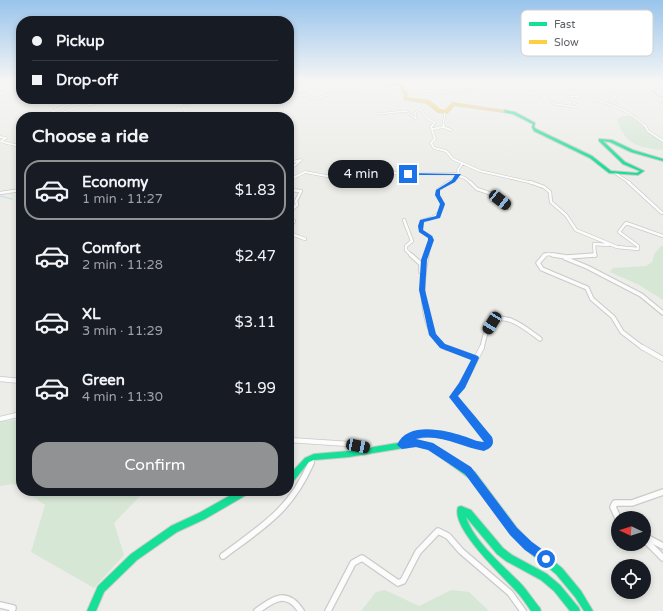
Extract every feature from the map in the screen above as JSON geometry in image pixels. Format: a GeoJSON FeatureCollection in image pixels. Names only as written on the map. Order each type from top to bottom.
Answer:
{"type":"FeatureCollection","features":[{"type":"Feature","properties":{"kind":"street"},"geometry":{"type":"LineString","coordinates":[[378,114],[400,113],[406,111],[410,118],[415,119],[414,114],[418,110]]}},
{"type":"Feature","properties":{"kind":"street"},"geometry":{"type":"LineString","coordinates":[[421,110],[427,118],[436,123],[431,126],[433,129],[432,133],[435,138],[431,144],[434,148],[446,151],[450,156],[462,164],[480,171],[517,178],[544,187],[550,192],[551,202],[566,215],[576,230],[616,246],[635,250],[639,248],[619,232],[622,226],[626,223],[663,236]]}},
{"type":"Feature","properties":{"kind":"street"},"geometry":{"type":"LineString","coordinates":[[437,110],[445,112]]}},
{"type":"Feature","properties":{"kind":"street"},"geometry":{"type":"LineString","coordinates":[[443,127],[445,112],[447,110]]}},
{"type":"Feature","properties":{"kind":"street"},"geometry":{"type":"LineString","coordinates":[[492,110],[514,113],[532,123],[535,130],[591,157],[610,172],[638,174],[642,171],[624,164],[600,140],[611,141],[632,151],[663,160]]}},
{"type":"Feature","properties":{"kind":"street"},"geometry":{"type":"LineString","coordinates":[[620,110],[626,112]]}},
{"type":"Feature","properties":{"kind":"street"},"geometry":{"type":"LineString","coordinates":[[623,110],[663,141]]}},
{"type":"Feature","properties":{"kind":"street"},"geometry":{"type":"LineString","coordinates":[[433,129],[443,127],[451,130]]}},
{"type":"Feature","properties":{"kind":"street"},"geometry":{"type":"LineString","coordinates":[[0,137],[6,138],[1,141],[16,145]]}},
{"type":"Feature","properties":{"kind":"street"},"geometry":{"type":"LineString","coordinates":[[294,162],[301,160],[294,166]]}},
{"type":"Feature","properties":{"kind":"street"},"geometry":{"type":"LineString","coordinates":[[462,164],[458,170],[459,175],[454,181],[438,190],[437,195],[443,204],[438,216],[422,221],[421,231],[430,237],[431,240],[424,260],[422,290],[432,335],[443,346],[476,358]]}},
{"type":"Feature","properties":{"kind":"street"},"geometry":{"type":"LineString","coordinates":[[294,178],[305,172],[312,172],[337,178],[366,180],[389,174],[459,175],[477,188],[495,195],[509,208]]}},
{"type":"Feature","properties":{"kind":"street"},"geometry":{"type":"LineString","coordinates":[[616,173],[632,185],[662,213]]}},
{"type":"Feature","properties":{"kind":"street"},"geometry":{"type":"LineString","coordinates":[[294,190],[302,190],[296,201],[297,205],[294,208]]}},
{"type":"Feature","properties":{"kind":"street"},"geometry":{"type":"LineString","coordinates":[[0,193],[16,191]]}},
{"type":"Feature","properties":{"kind":"street"},"geometry":{"type":"LineString","coordinates":[[404,220],[412,241],[406,246],[406,250],[421,264],[422,272],[424,273]]}},
{"type":"Feature","properties":{"kind":"street"},"geometry":{"type":"LineString","coordinates":[[294,234],[305,239]]}},
{"type":"Feature","properties":{"kind":"street"},"geometry":{"type":"LineString","coordinates":[[562,257],[595,256],[594,244],[616,246]]}},
{"type":"Feature","properties":{"kind":"street"},"geometry":{"type":"LineString","coordinates":[[663,313],[641,295],[603,277],[587,267],[562,257],[548,254],[544,255],[538,263],[542,269],[587,288],[592,299],[613,317],[622,332],[637,344],[663,359]]}},
{"type":"Feature","properties":{"kind":"street"},"geometry":{"type":"LineString","coordinates":[[402,445],[410,437],[418,434],[429,433],[462,439],[480,446],[487,446],[489,440],[453,397],[466,380],[476,358],[482,349],[487,330],[496,320],[504,320],[514,323],[540,339]]}},
{"type":"Feature","properties":{"kind":"street"},"geometry":{"type":"LineString","coordinates":[[0,379],[16,381]]}},
{"type":"Feature","properties":{"kind":"street"},"geometry":{"type":"LineString","coordinates":[[0,419],[16,415]]}},
{"type":"Feature","properties":{"kind":"street"},"geometry":{"type":"LineString","coordinates":[[294,440],[349,444],[376,450]]}},
{"type":"Feature","properties":{"kind":"street"},"geometry":{"type":"LineString","coordinates":[[294,474],[307,460],[314,457],[376,450],[416,443],[430,446],[468,471],[514,531],[528,546],[559,571],[578,594],[589,611]]}},
{"type":"Feature","properties":{"kind":"street"},"geometry":{"type":"LineString","coordinates":[[294,495],[314,457]]}},
{"type":"Feature","properties":{"kind":"street"},"geometry":{"type":"LineString","coordinates":[[616,511],[614,506],[615,503],[632,503],[663,492]]}},
{"type":"Feature","properties":{"kind":"street"},"geometry":{"type":"LineString","coordinates":[[91,611],[101,589],[134,557],[174,528],[202,516],[236,496]]}},
{"type":"Feature","properties":{"kind":"street"},"geometry":{"type":"LineString","coordinates":[[223,556],[247,538],[288,503],[293,496]]}},
{"type":"Feature","properties":{"kind":"street"},"geometry":{"type":"LineString","coordinates":[[537,611],[521,590],[485,553],[464,522],[461,516],[461,510],[468,513],[500,552],[544,577],[557,588],[576,611]]}},
{"type":"Feature","properties":{"kind":"street"},"geometry":{"type":"LineString","coordinates":[[328,611],[353,563],[362,558],[398,583],[403,581],[418,552],[438,531],[448,536],[461,552],[510,593],[523,611]]}},
{"type":"Feature","properties":{"kind":"street"},"geometry":{"type":"LineString","coordinates":[[651,541],[663,546]]}},
{"type":"Feature","properties":{"kind":"street"},"geometry":{"type":"LineString","coordinates":[[651,545],[663,558]]}},
{"type":"Feature","properties":{"kind":"street"},"geometry":{"type":"LineString","coordinates":[[257,611],[270,600],[278,597],[292,601],[300,611]]}},
{"type":"Feature","properties":{"kind":"street"},"geometry":{"type":"LineString","coordinates":[[0,605],[10,606],[13,608],[12,611]]}},
{"type":"Feature","properties":{"kind":"green space"},"geometry":{"type":"Polygon","coordinates":[[[623,116],[630,116],[663,142],[663,150],[640,146],[629,140],[620,128],[617,119],[623,116]]]}},
{"type":"Feature","properties":{"kind":"green space"},"geometry":{"type":"Polygon","coordinates":[[[661,246],[663,246],[663,300],[639,285],[610,272],[613,268],[646,266],[652,262],[655,253],[661,246]]]}},
{"type":"Feature","properties":{"kind":"green space"},"geometry":{"type":"Polygon","coordinates":[[[16,420],[16,485],[14,484],[0,486],[0,422],[16,420]]]}},
{"type":"Feature","properties":{"kind":"green space"},"geometry":{"type":"Polygon","coordinates":[[[32,496],[140,496],[114,523],[124,555],[94,588],[31,552],[45,505],[32,496]]]}},
{"type":"Feature","properties":{"kind":"green space"},"geometry":{"type":"Polygon","coordinates":[[[385,590],[419,606],[451,590],[469,592],[489,611],[361,611],[376,592],[385,590]]]}},
{"type":"Feature","properties":{"kind":"waterway"},"geometry":{"type":"LineString","coordinates":[[0,196],[12,199]]}},
{"type":"Feature","properties":{"kind":"traffic: fast"},"geometry":{"type":"LineString","coordinates":[[504,111],[514,113],[534,124],[533,127],[535,130],[591,157],[610,172],[638,174],[642,171],[624,163],[600,140],[611,141],[632,151],[663,160]]}},
{"type":"Feature","properties":{"kind":"traffic: fast"},"geometry":{"type":"LineString","coordinates":[[294,474],[307,460],[314,457],[349,454],[416,443],[430,446],[472,475],[514,531],[528,546],[559,571],[578,594],[589,611]]}},
{"type":"Feature","properties":{"kind":"traffic: fast"},"geometry":{"type":"LineString","coordinates":[[91,611],[101,589],[134,557],[174,529],[202,516],[236,496]]}},
{"type":"Feature","properties":{"kind":"traffic: fast"},"geometry":{"type":"LineString","coordinates":[[537,611],[520,589],[475,541],[463,519],[461,510],[468,513],[500,551],[509,558],[544,577],[557,588],[576,611]]}},
{"type":"Feature","properties":{"kind":"traffic: slow"},"geometry":{"type":"LineString","coordinates":[[437,110],[446,112],[448,110]]}},
{"type":"Feature","properties":{"kind":"traffic: slow"},"geometry":{"type":"LineString","coordinates":[[493,110],[504,111]]}},
{"type":"Feature","properties":{"kind":"route"},"geometry":{"type":"LineString","coordinates":[[408,174],[459,174],[454,181],[438,190],[437,195],[441,198],[443,204],[442,210],[438,216],[433,219],[422,221],[421,231],[430,237],[431,240],[424,260],[422,290],[432,335],[443,346],[476,358],[462,385],[453,397],[473,418],[489,440],[489,444],[484,447],[462,439],[429,433],[418,434],[410,437],[402,445],[416,443],[430,446],[468,471],[514,531],[528,546],[546,559]]}}]}
